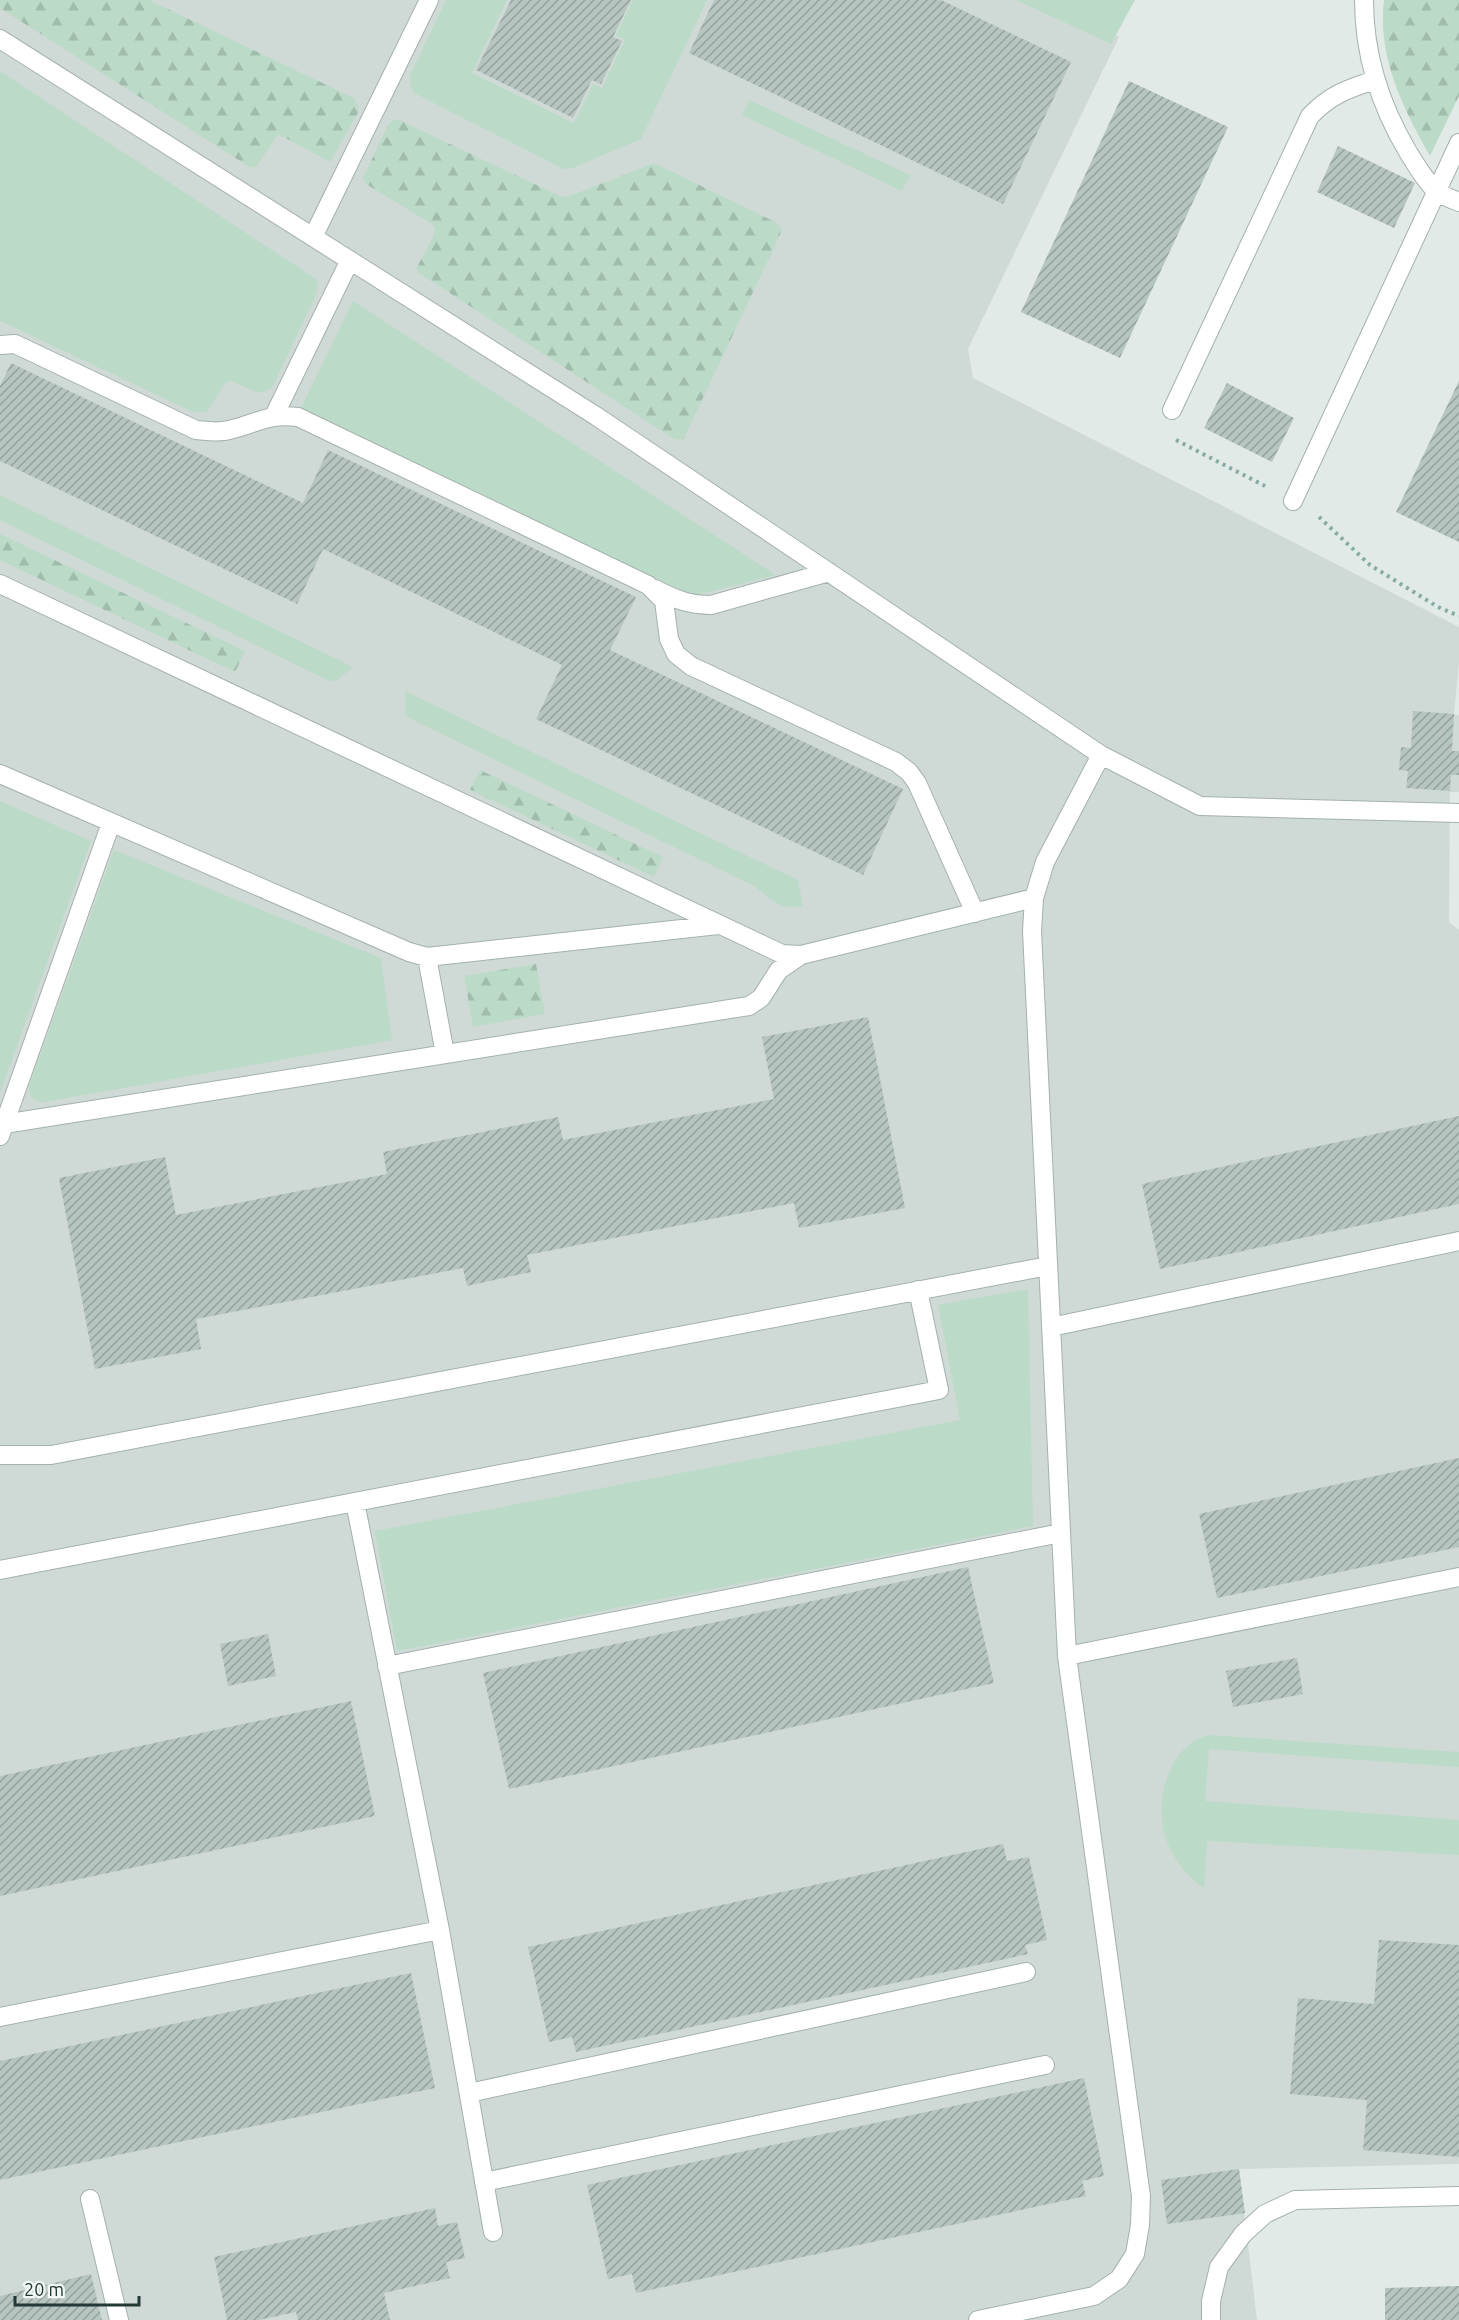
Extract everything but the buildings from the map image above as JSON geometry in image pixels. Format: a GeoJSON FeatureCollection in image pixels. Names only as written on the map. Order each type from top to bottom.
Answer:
{"type":"FeatureCollection","features":[{"type":"Feature","properties":{"kind":"lane"},"geometry":{"type":"LineString","coordinates":[[314,237],[429,0]]}},
{"type":"Feature","properties":{"kind":"lane"},"geometry":{"type":"LineString","coordinates":[[1364,0],[1366,39],[1374,80],[1392,124],[1422,174],[1436,191],[1459,202]]}},
{"type":"Feature","properties":{"kind":"lane"},"geometry":{"type":"LineString","coordinates":[[0,39],[606,422],[1101,755],[1200,806],[1459,813]]}},
{"type":"Feature","properties":{"kind":"lane"},"geometry":{"type":"LineString","coordinates":[[1172,410],[1310,116],[1325,100],[1347,88],[1374,80]]}},
{"type":"Feature","properties":{"kind":"lane"},"geometry":{"type":"LineString","coordinates":[[1293,501],[1459,143]]}},
{"type":"Feature","properties":{"kind":"lane"},"geometry":{"type":"LineString","coordinates":[[274,416],[350,260]]}},
{"type":"Feature","properties":{"kind":"lane"},"geometry":{"type":"LineString","coordinates":[[0,345],[15,344],[196,430],[229,430],[274,416],[298,417],[680,601],[695,605],[711,605],[829,572]]}},
{"type":"Feature","properties":{"kind":"lane"},"geometry":{"type":"LineString","coordinates":[[0,584],[782,954],[801,955],[1034,898]]}},
{"type":"Feature","properties":{"kind":"lane"},"geometry":{"type":"LineString","coordinates":[[648,585],[664,601],[669,639],[676,654],[691,666],[896,762],[909,772],[917,783],[975,913]]}},
{"type":"Feature","properties":{"kind":"lane"},"geometry":{"type":"LineString","coordinates":[[978,2320],[1094,2296],[1119,2279],[1135,2254],[1140,2225],[1141,2196],[1067,1656],[1032,931],[1034,898],[1045,862],[1101,755]]}},
{"type":"Feature","properties":{"kind":"lane"},"geometry":{"type":"LineString","coordinates":[[0,774],[409,952],[427,957],[718,925]]}},
{"type":"Feature","properties":{"kind":"lane"},"geometry":{"type":"LineString","coordinates":[[111,823],[2,1130],[445,1054],[749,1006],[761,999],[778,970],[801,955]]}},
{"type":"Feature","properties":{"kind":"lane"},"geometry":{"type":"LineString","coordinates":[[427,957],[445,1054]]}},
{"type":"Feature","properties":{"kind":"lane"},"geometry":{"type":"LineString","coordinates":[[1051,1327],[1459,1241]]}},
{"type":"Feature","properties":{"kind":"lane"},"geometry":{"type":"LineString","coordinates":[[0,1455],[51,1455],[1048,1266]]}},
{"type":"Feature","properties":{"kind":"lane"},"geometry":{"type":"LineString","coordinates":[[0,1570],[939,1390],[918,1290]]}},
{"type":"Feature","properties":{"kind":"lane"},"geometry":{"type":"LineString","coordinates":[[355,1502],[440,1930],[493,2232]]}},
{"type":"Feature","properties":{"kind":"lane"},"geometry":{"type":"LineString","coordinates":[[387,1666],[1061,1533]]}},
{"type":"Feature","properties":{"kind":"lane"},"geometry":{"type":"LineString","coordinates":[[1067,1656],[1459,1577]]}},
{"type":"Feature","properties":{"kind":"lane"},"geometry":{"type":"LineString","coordinates":[[0,2017],[440,1930]]}},
{"type":"Feature","properties":{"kind":"lane"},"geometry":{"type":"LineString","coordinates":[[469,2093],[1026,1972]]}},
{"type":"Feature","properties":{"kind":"lane"},"geometry":{"type":"LineString","coordinates":[[484,2182],[1045,2065]]}},
{"type":"Feature","properties":{"kind":"lane"},"geometry":{"type":"LineString","coordinates":[[1211,2320],[1211,2301],[1219,2267],[1243,2234],[1265,2214],[1295,2200],[1459,2196]]}},
{"type":"Feature","properties":{"kind":"lane"},"geometry":{"type":"LineString","coordinates":[[90,2199],[119,2320]]}},
{"type":"Feature","properties":{"kind":"shaded area"},"geometry":{"type":"Polygon","coordinates":[[[0,0],[1041,0],[1119,37],[968,349],[973,378],[1459,627],[1459,663],[1454,714],[1459,715],[1459,792],[1450,792],[1449,922],[1459,930],[1459,2164],[1239,2169],[1257,2320],[0,2320],[0,0]]]}},
{"type":"Feature","properties":{"kind":"green space"},"geometry":{"type":"Polygon","coordinates":[[[0,0],[149,0],[354,98],[359,108],[358,113],[330,162],[278,134],[257,166],[251,168],[0,8],[0,0]]]}},
{"type":"Feature","properties":{"kind":"green space"},"geometry":{"type":"Polygon","coordinates":[[[446,0],[507,0],[472,73],[574,123],[593,84],[602,88],[625,40],[616,35],[633,0],[707,0],[641,139],[570,169],[564,169],[414,93],[410,84],[410,75],[446,0]]]}},
{"type":"Feature","properties":{"kind":"green space"},"geometry":{"type":"Polygon","coordinates":[[[1016,0],[1135,0],[1111,44],[1016,0]]]}},
{"type":"Feature","properties":{"kind":"green space"},"geometry":{"type":"Polygon","coordinates":[[[1384,0],[1459,0],[1459,96],[1430,156],[1410,119],[1388,62],[1384,42],[1384,0]]]}},
{"type":"Feature","properties":{"kind":"green space"},"geometry":{"type":"Polygon","coordinates":[[[0,71],[316,279],[318,287],[316,295],[273,386],[263,392],[258,392],[231,381],[225,383],[207,412],[193,412],[0,321],[0,71]]]}},
{"type":"Feature","properties":{"kind":"green space"},"geometry":{"type":"Polygon","coordinates":[[[749,100],[910,175],[902,191],[742,115],[749,100]]]}},
{"type":"Feature","properties":{"kind":"green space"},"geometry":{"type":"Polygon","coordinates":[[[394,119],[560,196],[567,197],[654,163],[781,227],[780,235],[684,438],[674,439],[419,273],[416,269],[433,237],[435,228],[366,184],[363,178],[388,125],[394,119]]]}},
{"type":"Feature","properties":{"kind":"green space"},"geometry":{"type":"Polygon","coordinates":[[[353,301],[776,575],[693,596],[301,408],[353,301]]]}},
{"type":"Feature","properties":{"kind":"green space"},"geometry":{"type":"Polygon","coordinates":[[[0,495],[353,667],[336,681],[327,680],[0,520],[0,495]]]}},
{"type":"Feature","properties":{"kind":"green space"},"geometry":{"type":"Polygon","coordinates":[[[0,534],[245,651],[235,672],[0,560],[0,534]]]}},
{"type":"Feature","properties":{"kind":"green space"},"geometry":{"type":"Polygon","coordinates":[[[405,691],[798,880],[803,906],[789,907],[777,903],[754,886],[411,719],[405,714],[405,691]]]}},
{"type":"Feature","properties":{"kind":"green space"},"geometry":{"type":"Polygon","coordinates":[[[480,770],[663,857],[654,877],[470,790],[480,770]]]}},
{"type":"Feature","properties":{"kind":"green space"},"geometry":{"type":"Polygon","coordinates":[[[0,801],[91,841],[0,1093],[0,801]]]}},
{"type":"Feature","properties":{"kind":"green space"},"geometry":{"type":"Polygon","coordinates":[[[114,850],[381,958],[392,1040],[45,1102],[35,1100],[30,1094],[29,1086],[114,850]]]}},
{"type":"Feature","properties":{"kind":"green space"},"geometry":{"type":"Polygon","coordinates":[[[536,964],[545,1014],[473,1027],[464,976],[536,964]]]}},
{"type":"Feature","properties":{"kind":"green space"},"geometry":{"type":"Polygon","coordinates":[[[1028,1289],[1033,1526],[397,1651],[375,1531],[960,1420],[938,1305],[1028,1289]]]}},
{"type":"Feature","properties":{"kind":"green space"},"geometry":{"type":"Polygon","coordinates":[[[1208,1735],[1459,1752],[1459,1767],[1209,1749],[1205,1801],[1459,1820],[1459,1855],[1207,1841],[1204,1888],[1190,1876],[1170,1849],[1162,1818],[1162,1802],[1171,1768],[1178,1757],[1190,1743],[1208,1735]]]}}]}
